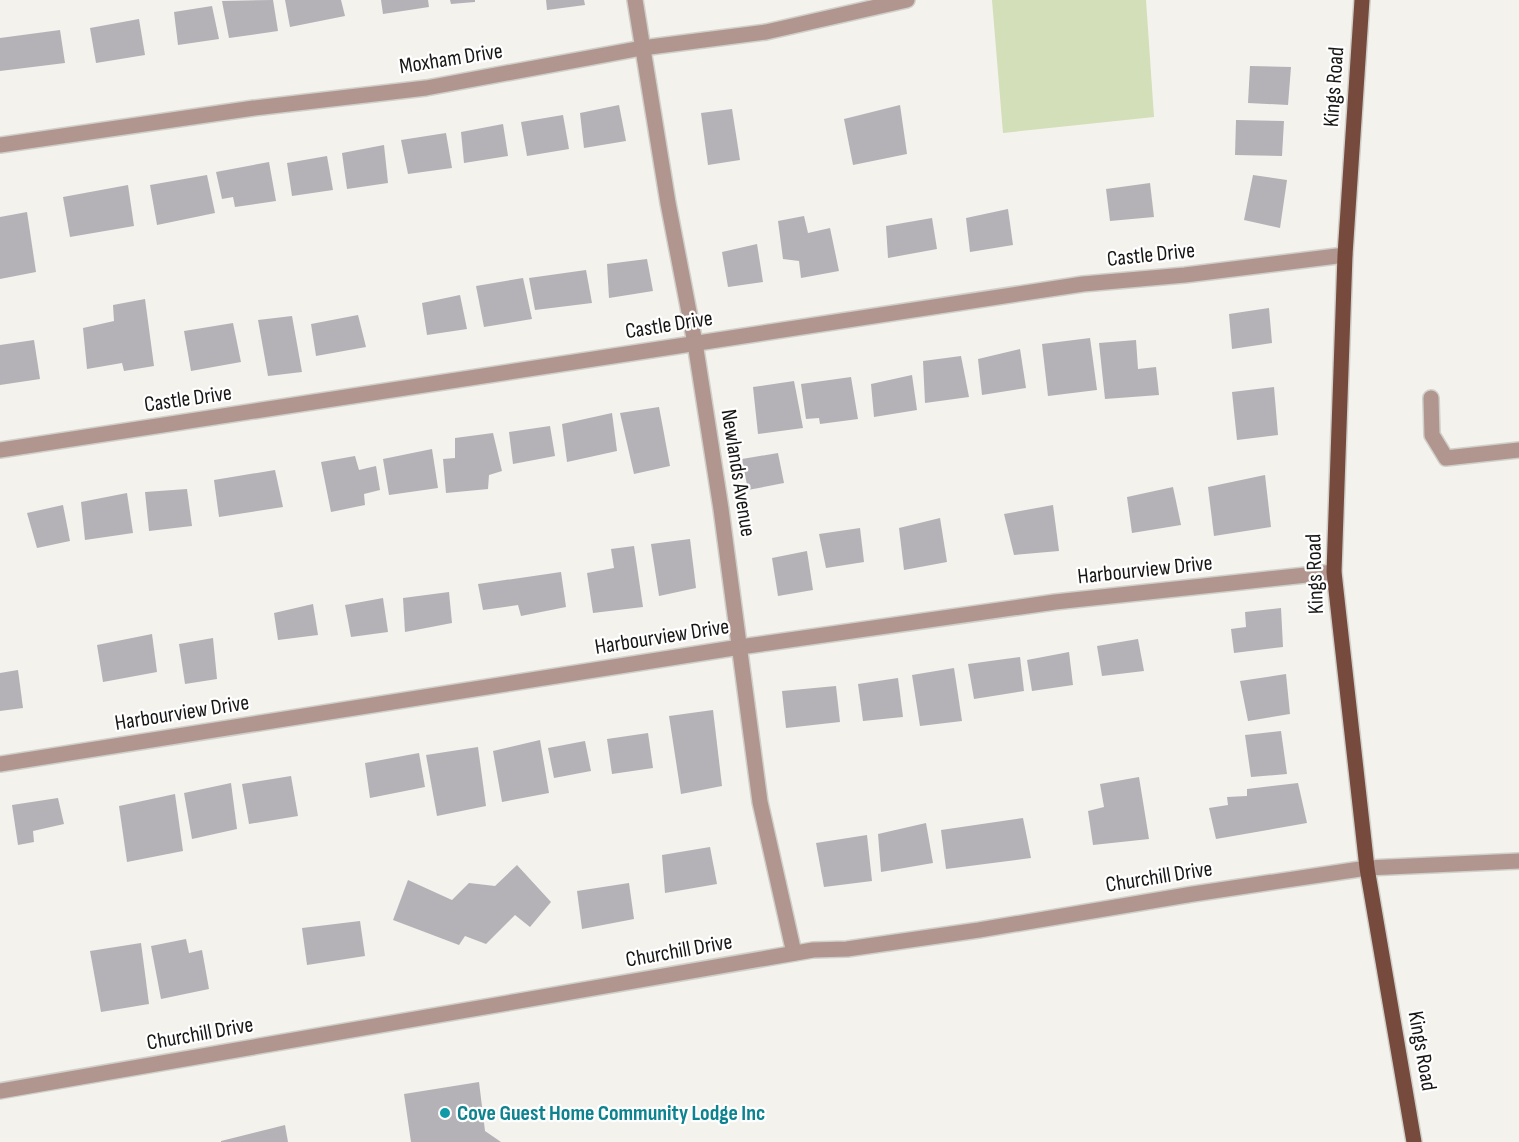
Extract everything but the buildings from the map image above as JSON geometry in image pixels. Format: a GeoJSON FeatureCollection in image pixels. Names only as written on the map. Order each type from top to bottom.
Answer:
{"type":"FeatureCollection","features":[{"type":"Feature","properties":{"kind":"main road","name":"Kings Road"},"geometry":{"type":"LineString","coordinates":[[1362,0],[1345,255],[1334,572],[1367,868],[1414,1142]]}},
{"type":"Feature","properties":{"kind":"street","name":"Newlands Avenue"},"geometry":{"type":"LineString","coordinates":[[635,0],[668,203],[695,344],[740,647],[760,802],[794,954]]}},
{"type":"Feature","properties":{"kind":"street","name":"Moxham Drive"},"geometry":{"type":"LineString","coordinates":[[0,145],[254,108],[426,87],[642,48],[766,32],[907,0]]}},
{"type":"Feature","properties":{"kind":"street","name":"Castle Drive"},"geometry":{"type":"LineString","coordinates":[[0,450],[1083,284],[1185,275],[1345,255]]}},
{"type":"Feature","properties":{"kind":"street"},"geometry":{"type":"LineString","coordinates":[[1431,398],[1432,435],[1446,458],[1519,450]]}},
{"type":"Feature","properties":{"kind":"street","name":"Harbourview Drive"},"geometry":{"type":"LineString","coordinates":[[0,764],[740,647],[1055,602],[1334,572]]}},
{"type":"Feature","properties":{"kind":"street","name":"Churchill Drive"},"geometry":{"type":"LineString","coordinates":[[0,1091],[813,950],[847,949],[979,930],[1367,868],[1519,861]]}},
{"type":"Feature","properties":{"kind":"green space"},"geometry":{"type":"Polygon","coordinates":[[[992,0],[1146,0],[1154,117],[1003,133],[992,0]]]}},
{"type":"Feature","properties":{"kind":"place","name":"Cove Guest Home Community Lodge Inc"},"geometry":{"type":"Point","coordinates":[445,1113]}}]}
